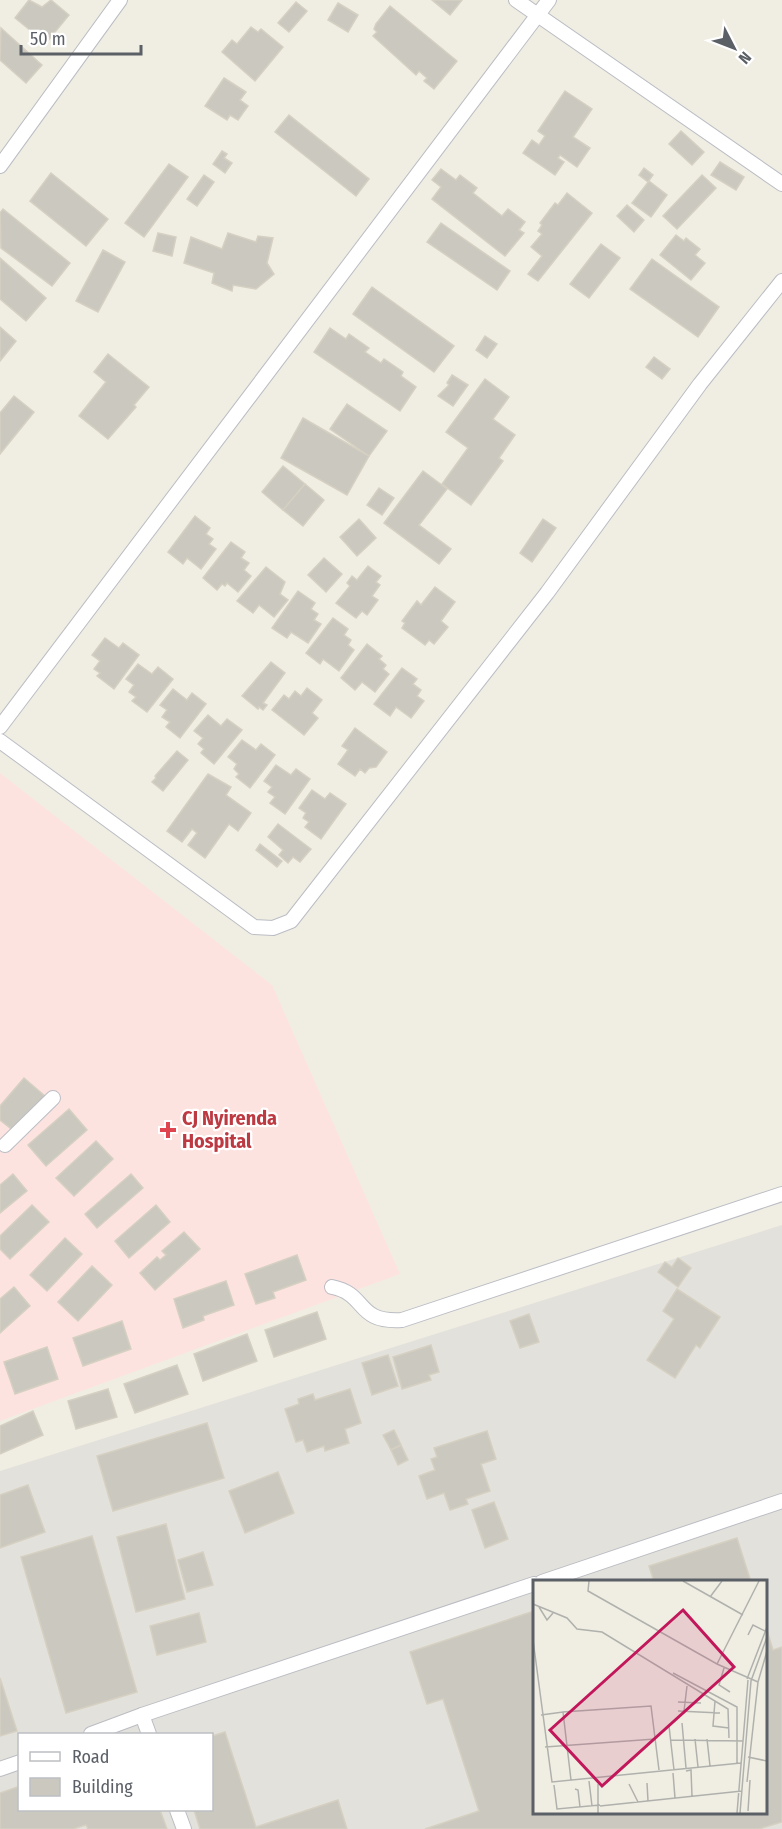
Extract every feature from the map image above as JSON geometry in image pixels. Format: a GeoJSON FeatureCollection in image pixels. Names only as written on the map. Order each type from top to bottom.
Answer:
{"type":"FeatureCollection","features":[{"type":"Feature","properties":{"kind":"street"},"geometry":{"type":"LineString","coordinates":[[0,166],[120,0]]}},
{"type":"Feature","properties":{"kind":"street"},"geometry":{"type":"LineString","coordinates":[[516,0],[782,184]]}},
{"type":"Feature","properties":{"kind":"street"},"geometry":{"type":"LineString","coordinates":[[0,727],[549,0]]}},
{"type":"Feature","properties":{"kind":"street"},"geometry":{"type":"LineString","coordinates":[[0,741],[254,927],[273,928],[291,921],[547,593],[700,384],[782,281]]}},
{"type":"Feature","properties":{"kind":"street"},"geometry":{"type":"LineString","coordinates":[[5,1145],[53,1098]]}},
{"type":"Feature","properties":{"kind":"street"},"geometry":{"type":"LineString","coordinates":[[332,1287],[344,1290],[370,1317],[402,1320],[782,1194]]}},
{"type":"Feature","properties":{"kind":"street"},"geometry":{"type":"LineString","coordinates":[[545,1580],[782,1501]]}},
{"type":"Feature","properties":{"kind":"street"},"geometry":{"type":"LineString","coordinates":[[94,1733],[533,1584]]}},
{"type":"Feature","properties":{"kind":"street"},"geometry":{"type":"LineString","coordinates":[[142,1715],[149,1733]]}},
{"type":"Feature","properties":{"kind":"street"},"geometry":{"type":"LineString","coordinates":[[0,1769],[18,1763]]}},
{"type":"Feature","properties":{"kind":"street"},"geometry":{"type":"LineString","coordinates":[[178,1811],[184,1829]]}},
{"type":"Feature","properties":{"kind":"shaded area","name":"CJ Nyirenda Hospital"},"geometry":{"type":"Polygon","coordinates":[[[0,773],[272,985],[400,1274],[0,1421],[0,773]]]}},
{"type":"Feature","properties":{"kind":"shaded area"},"geometry":{"type":"Polygon","coordinates":[[[782,1225],[782,1829],[0,1829],[0,1471],[782,1225]]]}},
{"type":"Feature","properties":{"kind":"building"},"geometry":{"type":"Polygon","coordinates":[[[29,0],[42,7],[51,0],[69,15],[46,43],[15,18],[29,0]]]}},
{"type":"Feature","properties":{"kind":"building"},"geometry":{"type":"Polygon","coordinates":[[[432,0],[462,0],[450,15],[432,0]]]}},
{"type":"Feature","properties":{"kind":"building"},"geometry":{"type":"Polygon","coordinates":[[[296,2],[307,11],[289,32],[278,23],[296,2]]]}},
{"type":"Feature","properties":{"kind":"building"},"geometry":{"type":"Polygon","coordinates":[[[338,3],[358,15],[348,32],[328,20],[338,3]]]}},
{"type":"Feature","properties":{"kind":"building"},"geometry":{"type":"Polygon","coordinates":[[[390,6],[457,61],[434,89],[424,81],[427,78],[419,71],[416,75],[373,36],[377,32],[374,29],[376,24],[390,6]]]}},
{"type":"Feature","properties":{"kind":"building"},"geometry":{"type":"Polygon","coordinates":[[[251,27],[258,32],[261,29],[283,47],[255,81],[222,52],[232,40],[237,44],[251,27]]]}},
{"type":"Feature","properties":{"kind":"building"},"geometry":{"type":"Polygon","coordinates":[[[1,28],[42,65],[26,83],[0,60],[1,28]]]}},
{"type":"Feature","properties":{"kind":"building"},"geometry":{"type":"Polygon","coordinates":[[[224,78],[246,92],[240,100],[248,106],[238,120],[230,115],[227,120],[205,106],[224,78]]]}},
{"type":"Feature","properties":{"kind":"building"},"geometry":{"type":"Polygon","coordinates":[[[565,91],[592,109],[573,137],[590,148],[577,167],[560,155],[558,158],[564,162],[555,175],[523,153],[532,140],[539,145],[545,136],[538,131],[565,91]]]}},
{"type":"Feature","properties":{"kind":"building"},"geometry":{"type":"Polygon","coordinates":[[[289,115],[369,179],[356,196],[275,132],[289,115]]]}},
{"type":"Feature","properties":{"kind":"building"},"geometry":{"type":"Polygon","coordinates":[[[681,131],[704,152],[692,165],[669,144],[681,131]]]}},
{"type":"Feature","properties":{"kind":"building"},"geometry":{"type":"Polygon","coordinates":[[[222,151],[227,154],[224,158],[232,163],[225,173],[213,164],[222,151]]]}},
{"type":"Feature","properties":{"kind":"building"},"geometry":{"type":"Polygon","coordinates":[[[720,162],[744,177],[736,190],[711,175],[720,162]]]}},
{"type":"Feature","properties":{"kind":"building"},"geometry":{"type":"Polygon","coordinates":[[[169,164],[188,177],[144,237],[125,223],[169,164]]]}},
{"type":"Feature","properties":{"kind":"building"},"geometry":{"type":"Polygon","coordinates":[[[644,168],[653,175],[648,182],[639,175],[644,168]]]}},
{"type":"Feature","properties":{"kind":"building"},"geometry":{"type":"Polygon","coordinates":[[[441,169],[456,180],[460,175],[477,188],[473,193],[502,216],[508,209],[525,222],[519,230],[524,233],[505,256],[432,199],[441,187],[432,180],[441,169]]]}},
{"type":"Feature","properties":{"kind":"building"},"geometry":{"type":"Polygon","coordinates":[[[51,173],[108,219],[86,246],[30,201],[51,173]]]}},
{"type":"Feature","properties":{"kind":"building"},"geometry":{"type":"Polygon","coordinates":[[[204,175],[214,182],[197,206],[187,199],[204,175]]]}},
{"type":"Feature","properties":{"kind":"building"},"geometry":{"type":"Polygon","coordinates":[[[702,175],[716,188],[677,229],[663,216],[702,175]]]}},
{"type":"Feature","properties":{"kind":"building"},"geometry":{"type":"Polygon","coordinates":[[[649,181],[667,195],[651,217],[632,203],[649,181]]]}},
{"type":"Feature","properties":{"kind":"building"},"geometry":{"type":"Polygon","coordinates":[[[567,193],[592,213],[538,281],[528,274],[542,256],[531,247],[542,234],[538,231],[542,225],[540,223],[555,203],[558,205],[567,193]]]}},
{"type":"Feature","properties":{"kind":"building"},"geometry":{"type":"Polygon","coordinates":[[[627,205],[644,220],[634,232],[617,216],[627,205]]]}},
{"type":"Feature","properties":{"kind":"building"},"geometry":{"type":"Polygon","coordinates":[[[3,209],[70,263],[52,286],[1,248],[0,213],[3,209]]]}},
{"type":"Feature","properties":{"kind":"building"},"geometry":{"type":"Polygon","coordinates":[[[441,223],[510,271],[497,290],[427,242],[441,223]]]}},
{"type":"Feature","properties":{"kind":"building"},"geometry":{"type":"Polygon","coordinates":[[[158,233],[176,237],[172,256],[153,251],[158,233]]]}},
{"type":"Feature","properties":{"kind":"building"},"geometry":{"type":"Polygon","coordinates":[[[228,233],[256,242],[258,236],[273,238],[267,263],[274,274],[256,289],[233,285],[232,291],[212,283],[214,273],[184,263],[191,237],[222,249],[228,233]]]}},
{"type":"Feature","properties":{"kind":"building"},"geometry":{"type":"Polygon","coordinates":[[[676,235],[684,241],[686,238],[700,249],[695,255],[705,263],[691,280],[660,255],[676,235]]]}},
{"type":"Feature","properties":{"kind":"building"},"geometry":{"type":"Polygon","coordinates":[[[601,244],[620,258],[589,298],[570,284],[601,244]]]}},
{"type":"Feature","properties":{"kind":"building"},"geometry":{"type":"Polygon","coordinates":[[[103,250],[125,262],[98,312],[76,301],[103,250]]]}},
{"type":"Feature","properties":{"kind":"building"},"geometry":{"type":"Polygon","coordinates":[[[0,258],[46,298],[26,321],[0,299],[0,258]]]}},
{"type":"Feature","properties":{"kind":"building"},"geometry":{"type":"Polygon","coordinates":[[[652,259],[719,307],[698,337],[630,289],[652,259]]]}},
{"type":"Feature","properties":{"kind":"building"},"geometry":{"type":"Polygon","coordinates":[[[372,287],[454,346],[434,372],[353,314],[372,287]]]}},
{"type":"Feature","properties":{"kind":"building"},"geometry":{"type":"Polygon","coordinates":[[[0,327],[16,341],[0,361],[0,327]]]}},
{"type":"Feature","properties":{"kind":"building"},"geometry":{"type":"Polygon","coordinates":[[[330,328],[346,339],[349,334],[369,348],[365,352],[381,363],[384,359],[403,372],[401,376],[416,387],[400,411],[314,352],[330,328]]]}},
{"type":"Feature","properties":{"kind":"building"},"geometry":{"type":"Polygon","coordinates":[[[485,336],[497,344],[487,358],[476,350],[485,336]]]}},
{"type":"Feature","properties":{"kind":"building"},"geometry":{"type":"Polygon","coordinates":[[[108,354],[149,387],[134,405],[136,407],[108,439],[79,416],[106,382],[94,372],[108,354]]]}},
{"type":"Feature","properties":{"kind":"building"},"geometry":{"type":"Polygon","coordinates":[[[654,357],[670,369],[662,379],[646,367],[654,357]]]}},
{"type":"Feature","properties":{"kind":"building"},"geometry":{"type":"Polygon","coordinates":[[[452,375],[468,385],[453,406],[438,396],[449,385],[447,383],[452,375]]]}},
{"type":"Feature","properties":{"kind":"building"},"geometry":{"type":"Polygon","coordinates":[[[485,379],[509,397],[493,419],[515,435],[499,458],[503,461],[471,505],[442,484],[468,448],[446,432],[485,379]]]}},
{"type":"Feature","properties":{"kind":"building"},"geometry":{"type":"Polygon","coordinates":[[[14,396],[34,412],[0,454],[0,413],[14,396]]]}},
{"type":"Feature","properties":{"kind":"building"},"geometry":{"type":"Polygon","coordinates":[[[347,404],[387,431],[369,456],[330,429],[347,404]]]}},
{"type":"Feature","properties":{"kind":"building"},"geometry":{"type":"Polygon","coordinates":[[[303,418],[369,456],[347,495],[281,458],[303,418]]]}},
{"type":"Feature","properties":{"kind":"building"},"geometry":{"type":"Polygon","coordinates":[[[283,466],[305,484],[283,510],[262,492],[283,466]]]}},
{"type":"Feature","properties":{"kind":"building"},"geometry":{"type":"Polygon","coordinates":[[[423,471],[447,489],[419,525],[451,549],[439,564],[384,523],[423,471]]]}},
{"type":"Feature","properties":{"kind":"building"},"geometry":{"type":"Polygon","coordinates":[[[305,484],[324,500],[303,526],[283,510],[305,484]]]}},
{"type":"Feature","properties":{"kind":"building"},"geometry":{"type":"Polygon","coordinates":[[[379,488],[394,498],[382,515],[367,505],[379,488]]]}},
{"type":"Feature","properties":{"kind":"building"},"geometry":{"type":"Polygon","coordinates":[[[195,516],[210,528],[206,534],[213,539],[209,544],[216,549],[201,569],[187,558],[183,564],[168,552],[195,516]]]}},
{"type":"Feature","properties":{"kind":"building"},"geometry":{"type":"Polygon","coordinates":[[[359,519],[376,538],[357,556],[340,537],[359,519]]]}},
{"type":"Feature","properties":{"kind":"building"},"geometry":{"type":"Polygon","coordinates":[[[543,519],[556,528],[532,562],[520,553],[543,519]]]}},
{"type":"Feature","properties":{"kind":"building"},"geometry":{"type":"Polygon","coordinates":[[[231,542],[245,552],[241,558],[249,563],[244,570],[251,576],[238,592],[227,583],[225,586],[222,584],[217,590],[203,578],[231,542]]]}},
{"type":"Feature","properties":{"kind":"building"},"geometry":{"type":"Polygon","coordinates":[[[324,558],[342,574],[326,592],[308,575],[324,558]]]}},
{"type":"Feature","properties":{"kind":"building"},"geometry":{"type":"Polygon","coordinates":[[[368,566],[381,576],[376,582],[380,585],[372,596],[378,600],[367,615],[362,611],[356,618],[336,603],[350,586],[347,583],[352,576],[357,580],[368,566]]]}},
{"type":"Feature","properties":{"kind":"building"},"geometry":{"type":"Polygon","coordinates":[[[266,567],[285,582],[280,594],[288,600],[274,617],[259,605],[253,613],[237,601],[266,567]]]}},
{"type":"Feature","properties":{"kind":"building"},"geometry":{"type":"Polygon","coordinates":[[[435,587],[455,602],[441,621],[448,627],[434,644],[429,640],[425,645],[402,628],[405,623],[402,621],[417,601],[421,605],[435,587]]]}},
{"type":"Feature","properties":{"kind":"building"},"geometry":{"type":"Polygon","coordinates":[[[298,591],[315,603],[311,609],[318,614],[314,620],[321,624],[308,643],[291,632],[287,638],[272,628],[298,591]]]}},
{"type":"Feature","properties":{"kind":"building"},"geometry":{"type":"Polygon","coordinates":[[[333,618],[348,629],[344,635],[351,640],[348,645],[354,650],[339,671],[323,659],[320,664],[306,653],[333,618]]]}},
{"type":"Feature","properties":{"kind":"building"},"geometry":{"type":"Polygon","coordinates":[[[105,638],[119,648],[123,643],[139,655],[114,689],[97,676],[100,673],[94,669],[100,661],[92,655],[105,638]]]}},
{"type":"Feature","properties":{"kind":"building"},"geometry":{"type":"Polygon","coordinates":[[[367,644],[382,656],[379,659],[386,665],[383,669],[389,674],[375,692],[362,682],[355,690],[341,678],[367,644]]]}},
{"type":"Feature","properties":{"kind":"building"},"geometry":{"type":"Polygon","coordinates":[[[271,662],[285,673],[263,703],[267,705],[263,710],[259,707],[258,709],[242,696],[271,662]]]}},
{"type":"Feature","properties":{"kind":"building"},"geometry":{"type":"Polygon","coordinates":[[[138,664],[152,674],[158,667],[173,679],[147,712],[132,701],[136,697],[129,692],[134,685],[126,679],[138,664]]]}},
{"type":"Feature","properties":{"kind":"building"},"geometry":{"type":"Polygon","coordinates":[[[402,668],[417,679],[413,684],[421,690],[417,696],[424,701],[411,718],[396,707],[390,716],[374,704],[402,668]]]}},
{"type":"Feature","properties":{"kind":"building"},"geometry":{"type":"Polygon","coordinates":[[[307,688],[322,700],[312,713],[318,718],[304,735],[272,710],[284,695],[289,699],[295,691],[301,696],[307,688]]]}},
{"type":"Feature","properties":{"kind":"building"},"geometry":{"type":"Polygon","coordinates":[[[173,689],[187,700],[192,693],[206,704],[180,738],[166,727],[170,722],[162,717],[167,710],[160,705],[173,689]]]}},
{"type":"Feature","properties":{"kind":"building"},"geometry":{"type":"Polygon","coordinates":[[[208,715],[221,726],[227,719],[242,730],[214,764],[201,753],[204,749],[198,744],[203,738],[194,731],[208,715]]]}},
{"type":"Feature","properties":{"kind":"building"},"geometry":{"type":"Polygon","coordinates":[[[355,728],[387,752],[376,767],[369,768],[365,773],[360,769],[355,776],[338,764],[348,750],[342,746],[355,728]]]}},
{"type":"Feature","properties":{"kind":"building"},"geometry":{"type":"Polygon","coordinates":[[[242,740],[256,750],[261,744],[275,755],[250,788],[236,777],[239,774],[234,769],[237,764],[228,757],[242,740]]]}},
{"type":"Feature","properties":{"kind":"building"},"geometry":{"type":"Polygon","coordinates":[[[177,751],[188,760],[163,791],[152,782],[177,751]]]}},
{"type":"Feature","properties":{"kind":"building"},"geometry":{"type":"Polygon","coordinates":[[[276,765],[291,775],[296,769],[310,779],[285,814],[270,803],[275,797],[268,792],[272,787],[264,781],[276,765]]]}},
{"type":"Feature","properties":{"kind":"building"},"geometry":{"type":"Polygon","coordinates":[[[208,774],[231,787],[226,795],[251,813],[238,831],[229,824],[205,858],[188,845],[197,833],[192,829],[182,842],[167,831],[208,774]]]}},
{"type":"Feature","properties":{"kind":"building"},"geometry":{"type":"Polygon","coordinates":[[[312,790],[325,799],[330,793],[346,804],[321,839],[305,827],[309,822],[303,818],[306,813],[299,808],[312,790]]]}},
{"type":"Feature","properties":{"kind":"building"},"geometry":{"type":"Polygon","coordinates":[[[278,824],[311,849],[300,862],[293,857],[288,863],[279,855],[283,850],[268,837],[278,824]]]}},
{"type":"Feature","properties":{"kind":"building"},"geometry":{"type":"Polygon","coordinates":[[[260,844],[282,861],[277,867],[256,850],[260,844]]]}},
{"type":"Feature","properties":{"kind":"building"},"geometry":{"type":"Polygon","coordinates":[[[24,1078],[45,1096],[15,1132],[0,1120],[0,1106],[24,1078]]]}},
{"type":"Feature","properties":{"kind":"building"},"geometry":{"type":"Polygon","coordinates":[[[69,1109],[87,1130],[46,1166],[28,1145],[69,1109]]]}},
{"type":"Feature","properties":{"kind":"building"},"geometry":{"type":"Polygon","coordinates":[[[96,1141],[113,1159],[74,1196],[56,1178],[96,1141]]]}},
{"type":"Feature","properties":{"kind":"building"},"geometry":{"type":"Polygon","coordinates":[[[13,1174],[27,1191],[0,1213],[0,1185],[13,1174]]]}},
{"type":"Feature","properties":{"kind":"building"},"geometry":{"type":"Polygon","coordinates":[[[131,1174],[143,1188],[97,1228],[85,1214],[131,1174]]]}},
{"type":"Feature","properties":{"kind":"building"},"geometry":{"type":"Polygon","coordinates":[[[32,1205],[49,1222],[10,1259],[0,1249],[0,1236],[32,1205]]]}},
{"type":"Feature","properties":{"kind":"building"},"geometry":{"type":"Polygon","coordinates":[[[156,1205],[170,1222],[129,1258],[115,1241],[156,1205]]]}},
{"type":"Feature","properties":{"kind":"building"},"geometry":{"type":"Polygon","coordinates":[[[184,1232],[200,1249],[155,1290],[140,1273],[157,1257],[160,1260],[166,1255],[162,1251],[184,1232]]]}},
{"type":"Feature","properties":{"kind":"building"},"geometry":{"type":"Polygon","coordinates":[[[65,1238],[82,1254],[47,1291],[30,1275],[65,1238]]]}},
{"type":"Feature","properties":{"kind":"building"},"geometry":{"type":"Polygon","coordinates":[[[297,1255],[306,1280],[273,1292],[275,1298],[256,1304],[245,1274],[297,1255]]]}},
{"type":"Feature","properties":{"kind":"building"},"geometry":{"type":"Polygon","coordinates":[[[678,1258],[691,1268],[678,1287],[658,1272],[665,1262],[672,1267],[678,1258]]]}},
{"type":"Feature","properties":{"kind":"building"},"geometry":{"type":"Polygon","coordinates":[[[92,1266],[112,1285],[78,1321],[58,1302],[92,1266]]]}},
{"type":"Feature","properties":{"kind":"building"},"geometry":{"type":"Polygon","coordinates":[[[226,1281],[234,1305],[203,1316],[204,1320],[183,1328],[174,1299],[226,1281]]]}},
{"type":"Feature","properties":{"kind":"building"},"geometry":{"type":"Polygon","coordinates":[[[14,1287],[30,1306],[0,1333],[0,1299],[14,1287]]]}},
{"type":"Feature","properties":{"kind":"building"},"geometry":{"type":"Polygon","coordinates":[[[677,1289],[720,1317],[700,1348],[696,1345],[675,1378],[647,1360],[674,1319],[663,1311],[677,1289]]]}},
{"type":"Feature","properties":{"kind":"building"},"geometry":{"type":"Polygon","coordinates":[[[317,1312],[326,1339],[274,1357],[265,1330],[317,1312]]]}},
{"type":"Feature","properties":{"kind":"building"},"geometry":{"type":"Polygon","coordinates":[[[529,1314],[539,1342],[520,1348],[510,1321],[529,1314]]]}},
{"type":"Feature","properties":{"kind":"building"},"geometry":{"type":"Polygon","coordinates":[[[122,1321],[131,1349],[83,1366],[73,1338],[122,1321]]]}},
{"type":"Feature","properties":{"kind":"building"},"geometry":{"type":"Polygon","coordinates":[[[247,1334],[257,1361],[203,1381],[194,1354],[247,1334]]]}},
{"type":"Feature","properties":{"kind":"building"},"geometry":{"type":"Polygon","coordinates":[[[431,1345],[439,1372],[429,1375],[431,1380],[402,1389],[393,1357],[431,1345]]]}},
{"type":"Feature","properties":{"kind":"building"},"geometry":{"type":"Polygon","coordinates":[[[47,1347],[58,1379],[15,1394],[4,1362],[47,1347]]]}},
{"type":"Feature","properties":{"kind":"building"},"geometry":{"type":"Polygon","coordinates":[[[388,1355],[398,1386],[372,1395],[362,1363],[388,1355]]]}},
{"type":"Feature","properties":{"kind":"building"},"geometry":{"type":"Polygon","coordinates":[[[177,1365],[188,1394],[135,1413],[124,1384],[177,1365]]]}},
{"type":"Feature","properties":{"kind":"building"},"geometry":{"type":"Polygon","coordinates":[[[108,1389],[117,1417],[76,1429],[68,1401],[108,1389]]]}},
{"type":"Feature","properties":{"kind":"building"},"geometry":{"type":"Polygon","coordinates":[[[350,1389],[361,1423],[345,1429],[349,1443],[325,1451],[324,1446],[307,1452],[303,1440],[296,1442],[285,1409],[299,1404],[298,1399],[313,1394],[315,1400],[350,1389]]]}},
{"type":"Feature","properties":{"kind":"building"},"geometry":{"type":"Polygon","coordinates":[[[33,1411],[43,1435],[0,1454],[0,1426],[33,1411]]]}},
{"type":"Feature","properties":{"kind":"building"},"geometry":{"type":"Polygon","coordinates":[[[207,1423],[224,1478],[113,1511],[97,1456],[207,1423]]]}},
{"type":"Feature","properties":{"kind":"building"},"geometry":{"type":"Polygon","coordinates":[[[394,1430],[401,1445],[391,1450],[383,1435],[394,1430]]]}},
{"type":"Feature","properties":{"kind":"building"},"geometry":{"type":"Polygon","coordinates":[[[487,1431],[496,1459],[481,1464],[490,1491],[466,1499],[468,1504],[450,1510],[444,1493],[427,1499],[419,1476],[435,1470],[431,1459],[437,1457],[434,1448],[487,1431]]]}},
{"type":"Feature","properties":{"kind":"building"},"geometry":{"type":"Polygon","coordinates":[[[401,1445],[408,1460],[398,1465],[391,1450],[401,1445]]]}},
{"type":"Feature","properties":{"kind":"building"},"geometry":{"type":"Polygon","coordinates":[[[278,1472],[294,1513],[245,1533],[229,1491],[278,1472]]]}},
{"type":"Feature","properties":{"kind":"building"},"geometry":{"type":"Polygon","coordinates":[[[28,1485],[45,1532],[0,1548],[0,1495],[28,1485]]]}},
{"type":"Feature","properties":{"kind":"building"},"geometry":{"type":"Polygon","coordinates":[[[494,1502],[508,1539],[485,1548],[472,1510],[494,1502]]]}},
{"type":"Feature","properties":{"kind":"building"},"geometry":{"type":"Polygon","coordinates":[[[166,1524],[185,1599],[136,1612],[117,1537],[166,1524]]]}},
{"type":"Feature","properties":{"kind":"building"},"geometry":{"type":"Polygon","coordinates":[[[92,1536],[137,1692],[66,1713],[21,1557],[92,1536]]]}},
{"type":"Feature","properties":{"kind":"building"},"geometry":{"type":"Polygon","coordinates":[[[737,1538],[750,1580],[653,1580],[649,1566],[737,1538]]]}},
{"type":"Feature","properties":{"kind":"building"},"geometry":{"type":"Polygon","coordinates":[[[203,1552],[213,1585],[187,1592],[178,1560],[203,1552]]]}},
{"type":"Feature","properties":{"kind":"building"},"geometry":{"type":"Polygon","coordinates":[[[533,1611],[533,1814],[767,1814],[767,1630],[773,1650],[782,1647],[782,1822],[759,1829],[425,1829],[479,1811],[443,1699],[427,1704],[410,1652],[533,1611]]]}},
{"type":"Feature","properties":{"kind":"building"},"geometry":{"type":"Polygon","coordinates":[[[199,1613],[206,1642],[157,1655],[150,1626],[199,1613]]]}},
{"type":"Feature","properties":{"kind":"building"},"geometry":{"type":"Polygon","coordinates":[[[0,1678],[17,1731],[0,1736],[0,1678]]]}},
{"type":"Feature","properties":{"kind":"building"},"geometry":{"type":"Polygon","coordinates":[[[225,1732],[256,1827],[338,1800],[347,1829],[200,1829],[194,1811],[213,1811],[213,1736],[225,1732]]]}},
{"type":"Feature","properties":{"kind":"building"},"geometry":{"type":"Polygon","coordinates":[[[18,1787],[18,1811],[160,1811],[167,1829],[88,1829],[86,1825],[73,1829],[0,1829],[0,1793],[18,1787]]]}},
{"type":"Feature","properties":{"kind":"place","name":"CJ Nyirenda Hospital"},"geometry":{"type":"Point","coordinates":[168,1130]}}]}
